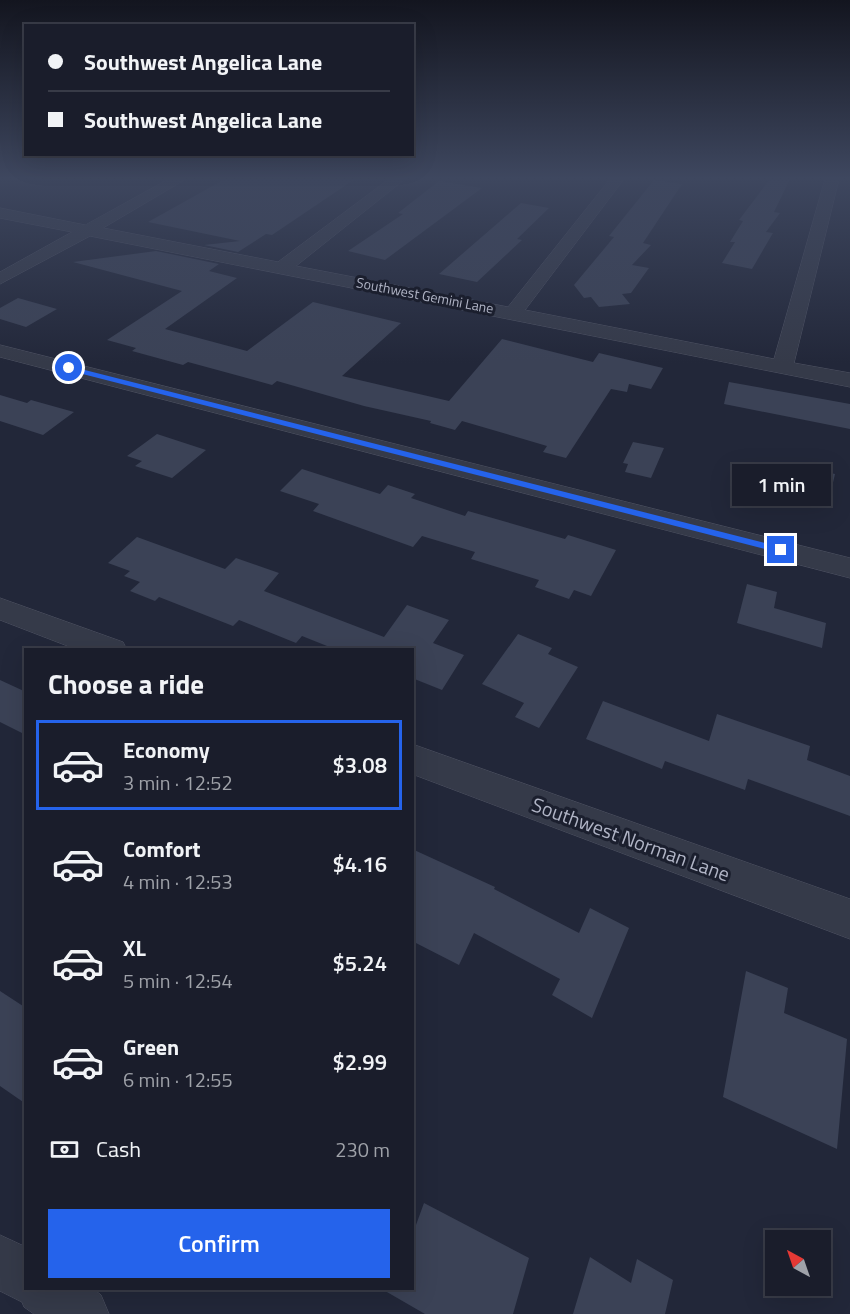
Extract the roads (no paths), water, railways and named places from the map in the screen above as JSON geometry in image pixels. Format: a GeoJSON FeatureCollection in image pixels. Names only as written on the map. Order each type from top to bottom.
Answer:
{"type":"FeatureCollection","features":[{"type":"Feature","properties":{"kind":"street"},"geometry":{"type":"LineString","coordinates":[[0,279],[67,240]]}},
{"type":"Feature","properties":{"kind":"street","name":"Southwest Gemini Lane"},"geometry":{"type":"LineString","coordinates":[[140,240],[514,312],[850,380]]}},
{"type":"Feature","properties":{"kind":"street"},"geometry":{"type":"LineString","coordinates":[[282,267],[317,240]]}},
{"type":"Feature","properties":{"kind":"street"},"geometry":{"type":"LineString","coordinates":[[514,312],[570,240]]}},
{"type":"Feature","properties":{"kind":"street"},"geometry":{"type":"LineString","coordinates":[[782,367],[816,240]]}},
{"type":"Feature","properties":{"kind":"street"},"geometry":{"type":"LineString","coordinates":[[0,351],[850,568]]}},
{"type":"Feature","properties":{"kind":"street"},"geometry":{"type":"LineString","coordinates":[[0,609],[107,648]]}},
{"type":"Feature","properties":{"kind":"street","name":"Southwest Norman Lane"},"geometry":{"type":"LineString","coordinates":[[414,760],[850,919]]}},
{"type":"Feature","properties":{"kind":"street"},"geometry":{"type":"LineString","coordinates":[[0,1261],[24,1276]]}},
{"type":"Feature","properties":{"kind":"street"},"geometry":{"type":"LineString","coordinates":[[46,1290],[82,1314]]}}]}
